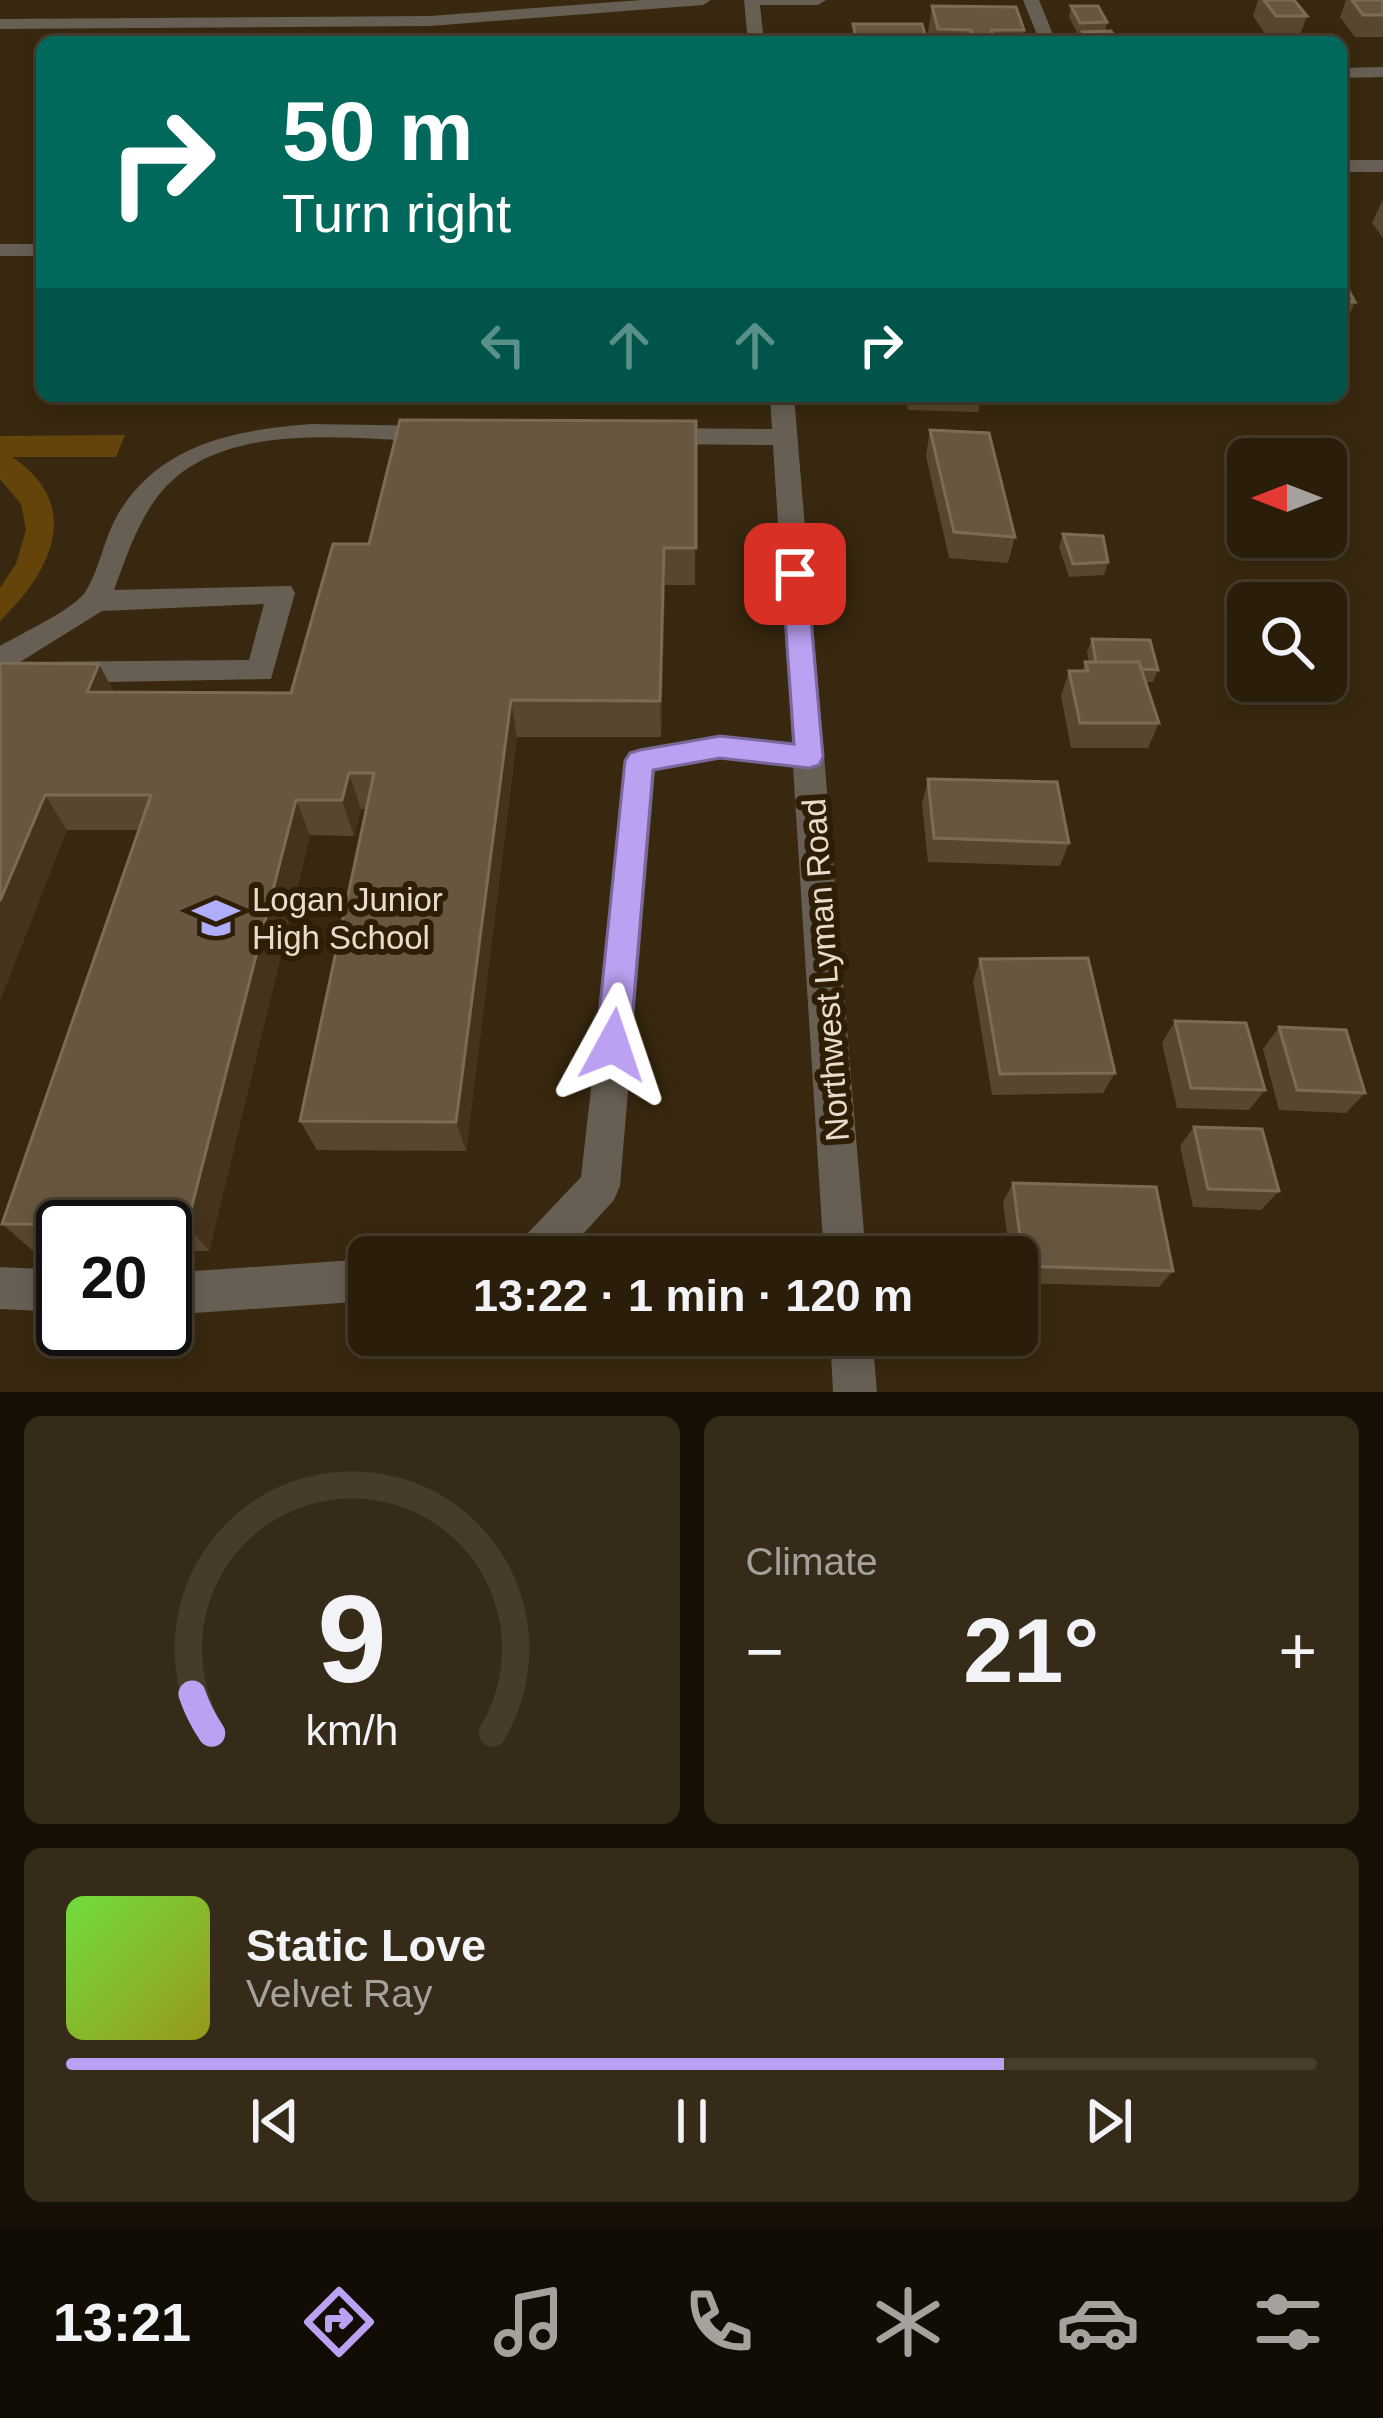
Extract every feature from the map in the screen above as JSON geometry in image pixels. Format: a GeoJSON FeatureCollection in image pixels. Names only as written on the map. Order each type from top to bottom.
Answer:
{"type":"FeatureCollection","features":[{"type":"Feature","properties":{"kind":"street"},"geometry":{"type":"LineString","coordinates":[[0,24],[363,23],[551,6],[703,0]]}},
{"type":"Feature","properties":{"kind":"street"},"geometry":{"type":"LineString","coordinates":[[752,0],[756,36]]}},
{"type":"Feature","properties":{"kind":"street"},"geometry":{"type":"LineString","coordinates":[[761,0],[818,0]]}},
{"type":"Feature","properties":{"kind":"street"},"geometry":{"type":"LineString","coordinates":[[1031,0],[1046,36]]}},
{"type":"Feature","properties":{"kind":"street"},"geometry":{"type":"LineString","coordinates":[[1347,73],[1383,73]]}},
{"type":"Feature","properties":{"kind":"street"},"geometry":{"type":"LineString","coordinates":[[1347,166],[1383,166]]}},
{"type":"Feature","properties":{"kind":"street"},"geometry":{"type":"LineString","coordinates":[[0,250],[36,250]]}},
{"type":"Feature","properties":{"kind":"street","name":"Northwest Lyman Road"},"geometry":{"type":"LineString","coordinates":[[782,402],[843,1236]]}},
{"type":"Feature","properties":{"kind":"street"},"geometry":{"type":"LineString","coordinates":[[96,601],[132,512],[165,474],[211,447],[309,433],[452,434]]}},
{"type":"Feature","properties":{"kind":"street"},"geometry":{"type":"LineString","coordinates":[[641,436],[784,437]]}},
{"type":"Feature","properties":{"kind":"street"},"geometry":{"type":"LineString","coordinates":[[0,660],[96,601],[281,592],[260,671],[0,673]]}},
{"type":"Feature","properties":{"kind":"street"},"geometry":{"type":"LineString","coordinates":[[553,1236],[600,1186],[640,761],[720,747],[809,757]]}},
{"type":"Feature","properties":{"kind":"street"},"geometry":{"type":"LineString","coordinates":[[192,1292],[348,1281]]}},
{"type":"Feature","properties":{"kind":"street"},"geometry":{"type":"LineString","coordinates":[[0,1288],[36,1290]]}},
{"type":"Feature","properties":{"kind":"street"},"geometry":{"type":"LineString","coordinates":[[852,1356],[855,1392]]}},
{"type":"Feature","properties":{"kind":"shaded area"},"geometry":{"type":"Polygon","coordinates":[[[125,435],[116,457],[12,457],[48,496],[54,517],[46,560],[0,621],[0,588],[16,564],[26,530],[21,504],[0,479],[0,436],[125,435]]]}},
{"type":"Feature","properties":{"kind":"building"},"geometry":{"type":"Polygon","coordinates":[[[1264,0],[1294,0],[1307,16],[1276,16],[1264,0]]]}},
{"type":"Feature","properties":{"kind":"building"},"geometry":{"type":"Polygon","coordinates":[[[1352,0],[1383,0],[1383,15],[1363,15],[1352,0]]]}},
{"type":"Feature","properties":{"kind":"building"},"geometry":{"type":"Polygon","coordinates":[[[932,6],[1016,7],[1024,30],[991,30],[993,36],[973,36],[971,30],[938,29],[932,6]]]}},
{"type":"Feature","properties":{"kind":"building"},"geometry":{"type":"Polygon","coordinates":[[[1071,6],[1098,6],[1107,22],[1080,23],[1071,6]]]}},
{"type":"Feature","properties":{"kind":"building"},"geometry":{"type":"Polygon","coordinates":[[[853,24],[922,24],[925,36],[856,36],[853,24]]]}},
{"type":"Feature","properties":{"kind":"building"},"geometry":{"type":"Polygon","coordinates":[[[1111,31],[1115,36],[1086,36],[1083,32],[1111,31]]]}},
{"type":"Feature","properties":{"kind":"building","name":"Logan Junior High School"},"geometry":{"type":"Polygon","coordinates":[[[400,420],[696,421],[696,548],[664,548],[660,701],[511,700],[456,1122],[300,1121],[374,773],[349,773],[342,800],[296,800],[192,1206],[192,1200],[36,1200],[36,1224],[2,1224],[151,795],[45,795],[0,901],[0,663],[99,664],[87,692],[291,693],[333,544],[369,544],[400,420]]]}},
{"type":"Feature","properties":{"kind":"building"},"geometry":{"type":"Polygon","coordinates":[[[930,430],[989,433],[1015,537],[954,532],[930,430]]]}},
{"type":"Feature","properties":{"kind":"building"},"geometry":{"type":"Polygon","coordinates":[[[1063,534],[1103,536],[1108,562],[1073,564],[1063,534]]]}},
{"type":"Feature","properties":{"kind":"building"},"geometry":{"type":"Polygon","coordinates":[[[1092,639],[1150,640],[1158,670],[1141,669],[1139,662],[1096,662],[1092,639]]]}},
{"type":"Feature","properties":{"kind":"building"},"geometry":{"type":"Polygon","coordinates":[[[1085,662],[1139,662],[1159,723],[1080,723],[1069,671],[1088,671],[1085,662]]]}},
{"type":"Feature","properties":{"kind":"building"},"geometry":{"type":"Polygon","coordinates":[[[928,779],[1057,782],[1069,843],[934,838],[928,779]]]}},
{"type":"Feature","properties":{"kind":"building"},"geometry":{"type":"Polygon","coordinates":[[[1088,958],[1115,1073],[1000,1074],[980,959],[1088,958]]]}},
{"type":"Feature","properties":{"kind":"building"},"geometry":{"type":"Polygon","coordinates":[[[1175,1021],[1246,1023],[1265,1090],[1191,1088],[1175,1021]]]}},
{"type":"Feature","properties":{"kind":"building"},"geometry":{"type":"Polygon","coordinates":[[[1279,1027],[1346,1030],[1365,1093],[1297,1090],[1279,1027]]]}},
{"type":"Feature","properties":{"kind":"building"},"geometry":{"type":"Polygon","coordinates":[[[1194,1127],[1262,1129],[1279,1191],[1208,1189],[1194,1127]]]}},
{"type":"Feature","properties":{"kind":"building"},"geometry":{"type":"Polygon","coordinates":[[[1013,1183],[1156,1187],[1173,1271],[1038,1266],[1038,1236],[1020,1236],[1013,1183]]]}},
{"type":"Feature","properties":{"kind":"place","name":"Logan Junior High School"},"geometry":{"type":"Point","coordinates":[216,918]}},
{"type":"Feature","properties":{"kind":"route"},"geometry":{"type":"LineString","coordinates":[[613,1045],[640,761],[720,747],[809,757],[795,574]]}}]}
